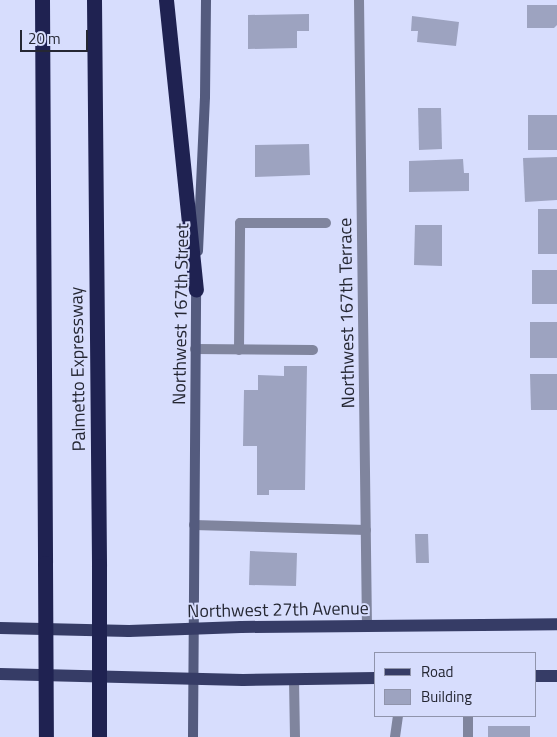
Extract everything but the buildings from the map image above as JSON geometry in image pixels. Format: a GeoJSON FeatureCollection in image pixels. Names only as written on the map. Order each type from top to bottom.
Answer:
{"type":"FeatureCollection","features":[{"type":"Feature","properties":{"kind":"highway","name":"Palmetto Expressway"},"geometry":{"type":"LineString","coordinates":[[42,0],[46,737]]}},
{"type":"Feature","properties":{"kind":"highway","name":"Palmetto Expressway"},"geometry":{"type":"LineString","coordinates":[[94,0],[99,737]]}},
{"type":"Feature","properties":{"kind":"highway"},"geometry":{"type":"LineString","coordinates":[[166,0],[196,288]]}},
{"type":"Feature","properties":{"kind":"main road","name":"Northwest 27th Avenue"},"geometry":{"type":"LineString","coordinates":[[0,628],[129,631],[367,625],[557,624]]}},
{"type":"Feature","properties":{"kind":"main road"},"geometry":{"type":"LineString","coordinates":[[0,674],[192,679],[294,680],[374,678]]}},
{"type":"Feature","properties":{"kind":"main road"},"geometry":{"type":"LineString","coordinates":[[537,676],[557,676]]}},
{"type":"Feature","properties":{"kind":"street","name":"Northwest 167th Street"},"geometry":{"type":"LineString","coordinates":[[193,737],[192,629],[196,288],[205,97],[206,0]]}},
{"type":"Feature","properties":{"kind":"street","name":"Northwest 167th Terrace"},"geometry":{"type":"LineString","coordinates":[[358,0],[367,625]]}},
{"type":"Feature","properties":{"kind":"street"},"geometry":{"type":"LineString","coordinates":[[239,350],[240,223],[326,223]]}},
{"type":"Feature","properties":{"kind":"street"},"geometry":{"type":"LineString","coordinates":[[195,349],[313,350]]}},
{"type":"Feature","properties":{"kind":"street"},"geometry":{"type":"LineString","coordinates":[[194,525],[366,530]]}},
{"type":"Feature","properties":{"kind":"street"},"geometry":{"type":"LineString","coordinates":[[294,680],[295,737]]}},
{"type":"Feature","properties":{"kind":"street"},"geometry":{"type":"LineString","coordinates":[[394,737],[398,717]]}},
{"type":"Feature","properties":{"kind":"street"},"geometry":{"type":"LineString","coordinates":[[468,717],[468,737]]}}]}
